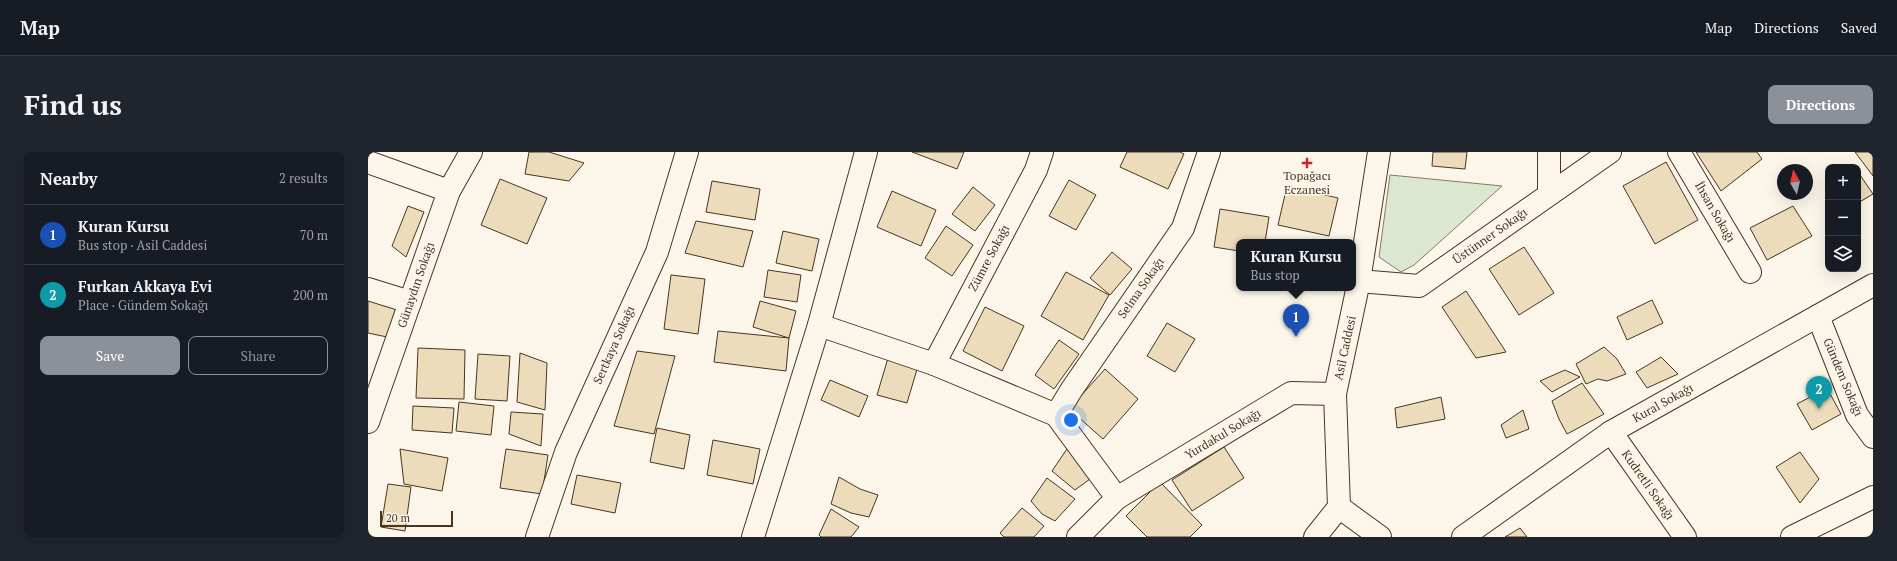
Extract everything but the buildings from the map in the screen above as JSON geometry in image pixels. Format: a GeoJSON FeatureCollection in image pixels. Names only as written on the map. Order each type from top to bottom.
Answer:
{"type":"FeatureCollection","features":[{"type":"Feature","properties":{"kind":"street","name":"Günaydın Sokağı"},"geometry":{"type":"LineString","coordinates":[[368,422],[449,191],[471,152]]}},
{"type":"Feature","properties":{"kind":"street","name":"Sertkaya Sokağı"},"geometry":{"type":"LineString","coordinates":[[537,537],[566,452],[657,252],[686,152]]}},
{"type":"Feature","properties":{"kind":"street"},"geometry":{"type":"LineString","coordinates":[[753,537],[818,325],[866,152]]}},
{"type":"Feature","properties":{"kind":"street","name":"Zümre Sokağı"},"geometry":{"type":"LineString","coordinates":[[934,364],[1036,170],[1042,152]]}},
{"type":"Feature","properties":{"kind":"street","name":"Selma Sokağı"},"geometry":{"type":"LineString","coordinates":[[1056,415],[1072,389],[1183,228],[1209,152]]}},
{"type":"Feature","properties":{"kind":"street","name":"Asil Caddesi"},"geometry":{"type":"LineString","coordinates":[[1339,507],[1335,394],[1359,281],[1379,152]]}},
{"type":"Feature","properties":{"kind":"street"},"geometry":{"type":"LineString","coordinates":[[1549,152],[1549,194]]}},
{"type":"Feature","properties":{"kind":"street","name":"Üstünner Sokağı"},"geometry":{"type":"LineString","coordinates":[[1359,281],[1419,286],[1610,152]]}},
{"type":"Feature","properties":{"kind":"street","name":"İhsan Sokağı"},"geometry":{"type":"LineString","coordinates":[[1679,152],[1750,272]]}},
{"type":"Feature","properties":{"kind":"street"},"geometry":{"type":"LineString","coordinates":[[368,162],[449,191]]}},
{"type":"Feature","properties":{"kind":"street","name":"Kural Sokağı"},"geometry":{"type":"LineString","coordinates":[[1463,537],[1611,432],[1873,285]]}},
{"type":"Feature","properties":{"kind":"street"},"geometry":{"type":"LineString","coordinates":[[368,289],[410,302]]}},
{"type":"Feature","properties":{"kind":"street","name":"Gündem Sokağı"},"geometry":{"type":"LineString","coordinates":[[1818,316],[1857,415],[1873,436]]}},
{"type":"Feature","properties":{"kind":"street"},"geometry":{"type":"LineString","coordinates":[[818,325],[934,364],[1056,415],[1117,498]]}},
{"type":"Feature","properties":{"kind":"street","name":"Yurdakul Sokağı"},"geometry":{"type":"LineString","coordinates":[[1078,537],[1117,498],[1291,393],[1335,394]]}},
{"type":"Feature","properties":{"kind":"street","name":"Kudretli Sokağı"},"geometry":{"type":"LineString","coordinates":[[1611,432],[1685,537]]}},
{"type":"Feature","properties":{"kind":"street"},"geometry":{"type":"LineString","coordinates":[[1792,537],[1873,497]]}},
{"type":"Feature","properties":{"kind":"street"},"geometry":{"type":"LineString","coordinates":[[1314,537],[1339,507],[1380,537]]}},
{"type":"Feature","properties":{"kind":"green space"},"geometry":{"type":"Polygon","coordinates":[[[1390,175],[1502,186],[1414,265],[1401,272],[1379,257],[1390,175]]]}},
{"type":"Feature","properties":{"kind":"place","name":"Topağacı Eczanesi"},"geometry":{"type":"Point","coordinates":[1307,163]}},
{"type":"Feature","properties":{"kind":"place","name":"Kuran Kursu"},"geometry":{"type":"Point","coordinates":[1296,337]}},
{"type":"Feature","properties":{"kind":"place","name":"Furkan Akkaya Evi"},"geometry":{"type":"Point","coordinates":[1819,409]}}]}
